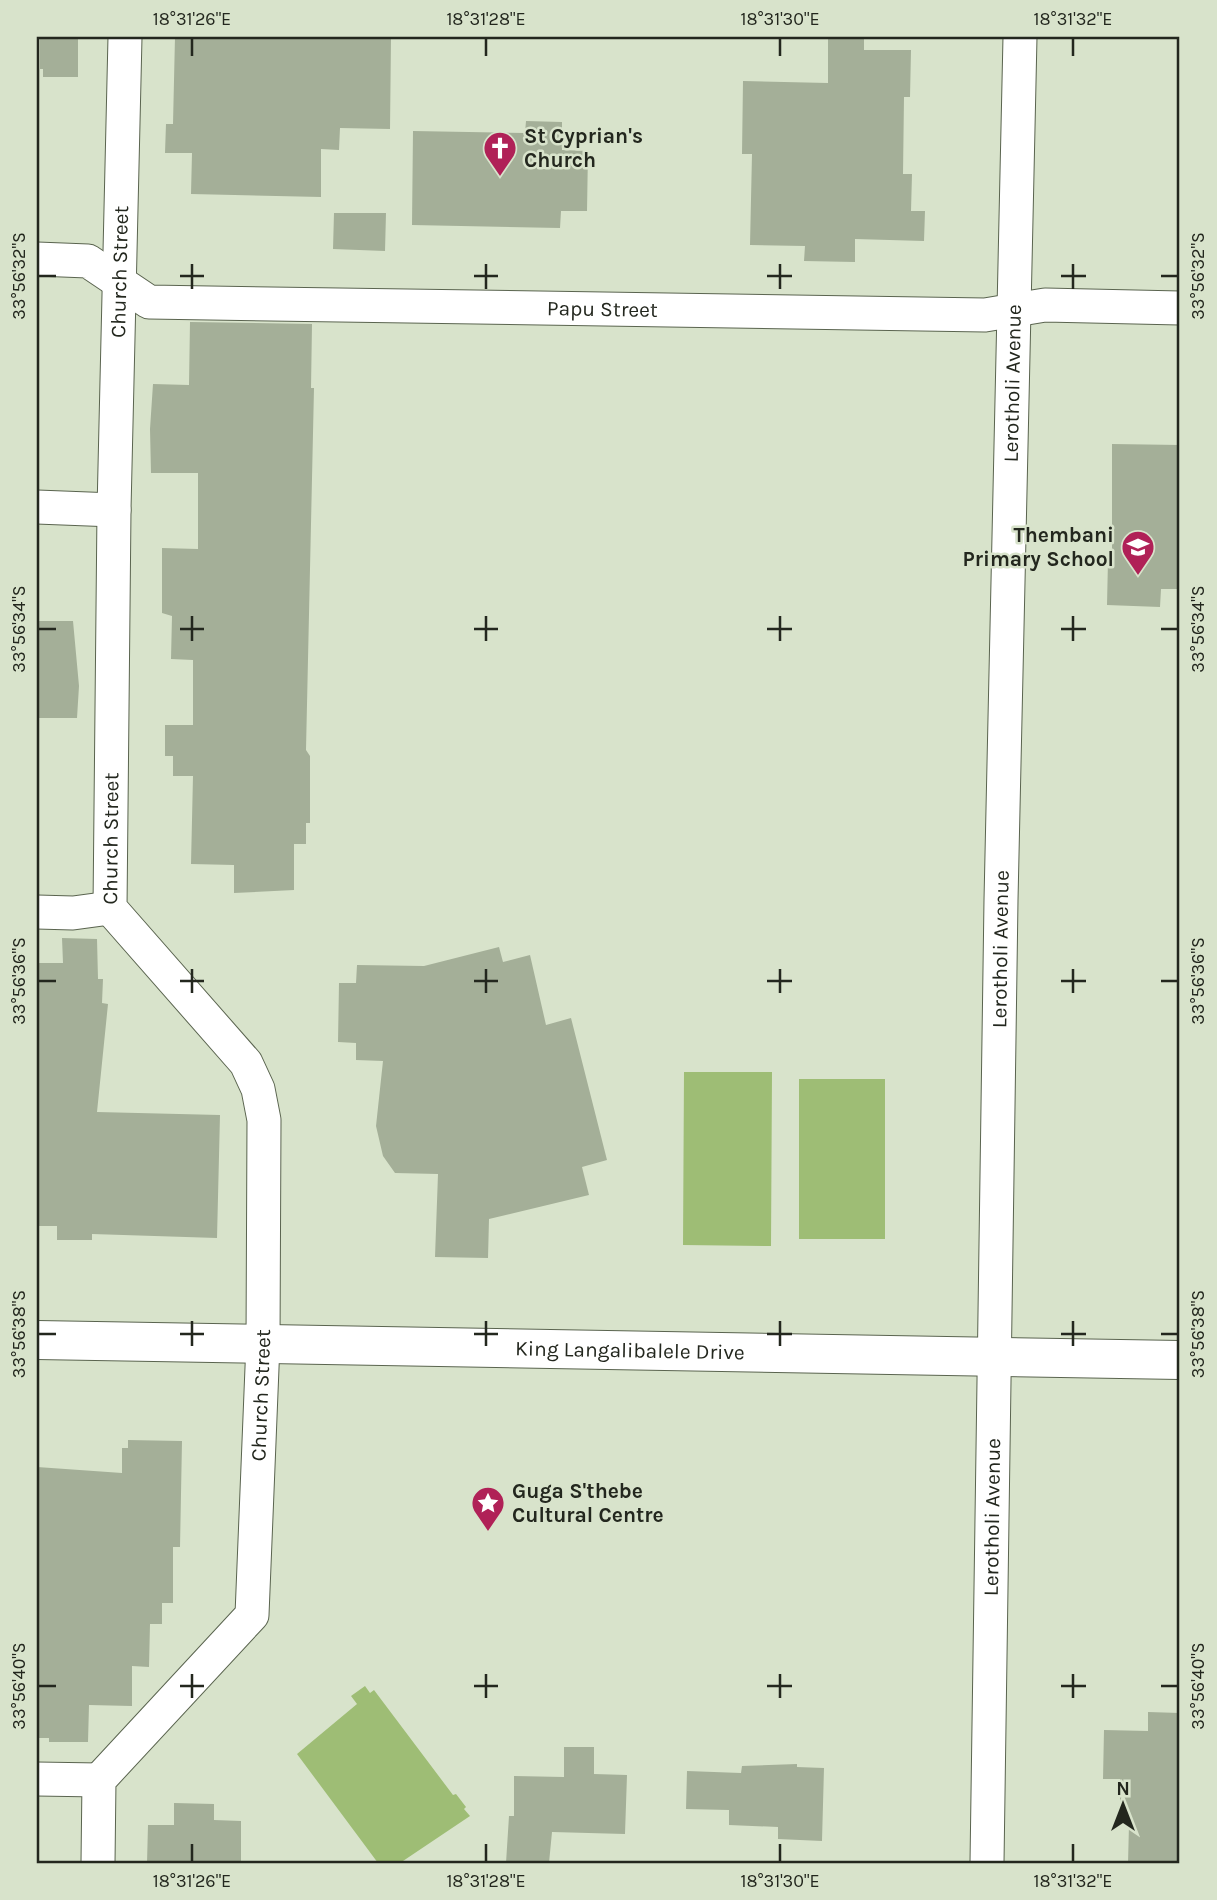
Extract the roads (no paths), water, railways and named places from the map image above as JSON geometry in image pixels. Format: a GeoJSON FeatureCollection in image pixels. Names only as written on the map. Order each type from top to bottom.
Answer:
{"type":"FeatureCollection","features":[{"type":"Feature","properties":{"kind":"street","name":"Church Street"},"geometry":{"type":"LineString","coordinates":[[99,1780],[253,1615],[262,1343],[264,1120],[258,1089],[246,1063],[110,908],[114,510],[125,37]]}},
{"type":"Feature","properties":{"kind":"street","name":"Lerotholi Avenue"},"geometry":{"type":"LineString","coordinates":[[987,1863],[1001,886],[1020,37]]}},
{"type":"Feature","properties":{"kind":"street","name":"Papu Street"},"geometry":{"type":"LineString","coordinates":[[37,259],[88,261],[149,302],[985,316],[1045,305],[1180,308]]}},
{"type":"Feature","properties":{"kind":"street"},"geometry":{"type":"LineString","coordinates":[[37,507],[114,510]]}},
{"type":"Feature","properties":{"kind":"street"},"geometry":{"type":"LineString","coordinates":[[37,912],[73,913],[110,908]]}},
{"type":"Feature","properties":{"kind":"street","name":"King Langalibalele Drive"},"geometry":{"type":"LineString","coordinates":[[37,1340],[1180,1360]]}},
{"type":"Feature","properties":{"kind":"street"},"geometry":{"type":"LineString","coordinates":[[37,1779],[99,1780],[98,1863]]}},
{"type":"Feature","properties":{"kind":"place","name":"St Cyprian's Church"},"geometry":{"type":"Point","coordinates":[500,178]}},
{"type":"Feature","properties":{"kind":"place","name":"Thembani Primary School"},"geometry":{"type":"Point","coordinates":[1138,577]}},
{"type":"Feature","properties":{"kind":"place","name":"Guga S'thebe Cultural Centre"},"geometry":{"type":"Point","coordinates":[488,1533]}}]}
